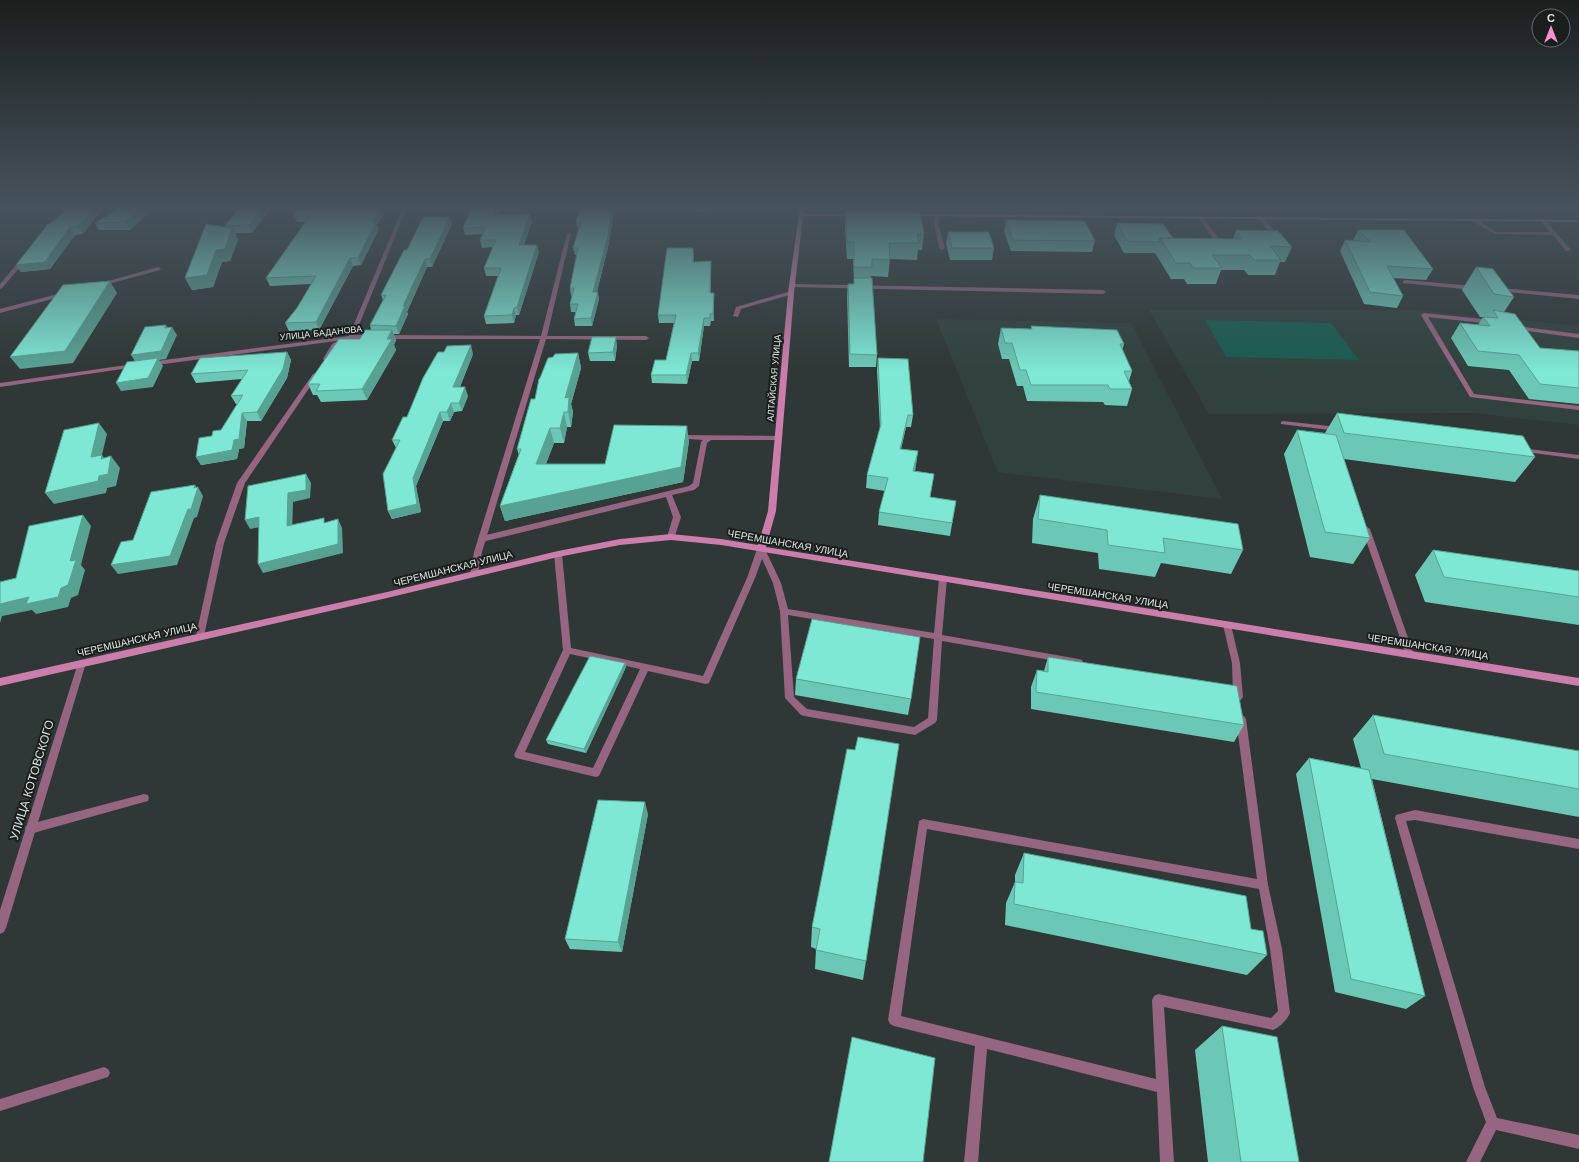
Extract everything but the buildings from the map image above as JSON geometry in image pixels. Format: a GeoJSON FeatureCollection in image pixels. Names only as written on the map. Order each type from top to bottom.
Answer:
{"type":"FeatureCollection","features":[{"type":"Feature","properties":{"kind":"street"},"geometry":{"type":"LineString","coordinates":[[0,287],[22,261]]}},
{"type":"Feature","properties":{"kind":"street"},"geometry":{"type":"LineString","coordinates":[[200,636],[220,544],[240,483],[339,341],[351,336],[382,261]]}},
{"type":"Feature","properties":{"kind":"street"},"geometry":{"type":"LineString","coordinates":[[474,574],[482,539],[544,337],[562,261]]}},
{"type":"Feature","properties":{"kind":"street","name":"АЛТАЙСКАЯ УЛИЦА"},"geometry":{"type":"LineString","coordinates":[[761,549],[772,511],[791,293],[796,261]]}},
{"type":"Feature","properties":{"kind":"street"},"geometry":{"type":"LineString","coordinates":[[98,285],[158,269]]}},
{"type":"Feature","properties":{"kind":"street"},"geometry":{"type":"LineString","coordinates":[[1405,282],[1484,289]]}},
{"type":"Feature","properties":{"kind":"street"},"geometry":{"type":"LineString","coordinates":[[793,286],[1102,292]]}},
{"type":"Feature","properties":{"kind":"street"},"geometry":{"type":"LineString","coordinates":[[1492,290],[1579,297]]}},
{"type":"Feature","properties":{"kind":"street"},"geometry":{"type":"LineString","coordinates":[[0,311],[68,293]]}},
{"type":"Feature","properties":{"kind":"street"},"geometry":{"type":"LineString","coordinates":[[736,316],[738,308],[791,293]]}},
{"type":"Feature","properties":{"kind":"street"},"geometry":{"type":"LineString","coordinates":[[1579,336],[1527,330],[1504,324],[1424,315],[1472,396],[1579,408]]}},
{"type":"Feature","properties":{"kind":"street","name":"УЛИЦА БАДАНОВА"},"geometry":{"type":"LineString","coordinates":[[0,385],[351,336],[646,338]]}},
{"type":"Feature","properties":{"kind":"street"},"geometry":{"type":"LineString","coordinates":[[1283,423],[1345,430]]}},
{"type":"Feature","properties":{"kind":"street"},"geometry":{"type":"LineString","coordinates":[[671,437],[778,438]]}},
{"type":"Feature","properties":{"kind":"street"},"geometry":{"type":"LineString","coordinates":[[482,539],[691,488],[696,484],[704,442],[710,438]]}},
{"type":"Feature","properties":{"kind":"street"},"geometry":{"type":"LineString","coordinates":[[1509,449],[1579,457]]}},
{"type":"Feature","properties":{"kind":"street"},"geometry":{"type":"LineString","coordinates":[[668,493],[676,517],[671,537]]}},
{"type":"Feature","properties":{"kind":"street"},"geometry":{"type":"LineString","coordinates":[[1363,520],[1410,655]]}},
{"type":"Feature","properties":{"kind":"street","name":"ЧЕРЕМШАНСКАЯ УЛИЦА"},"geometry":{"type":"LineString","coordinates":[[0,682],[558,554],[620,542],[671,537],[721,542],[943,580],[1579,682]]}},
{"type":"Feature","properties":{"kind":"street"},"geometry":{"type":"LineString","coordinates":[[761,549],[777,583],[784,611],[790,698],[804,712],[915,731],[932,720],[943,580]]}},
{"type":"Feature","properties":{"kind":"street"},"geometry":{"type":"LineString","coordinates":[[567,650],[706,680],[752,578],[761,549]]}},
{"type":"Feature","properties":{"kind":"street"},"geometry":{"type":"LineString","coordinates":[[558,554],[567,650],[519,755],[596,773],[644,667]]}},
{"type":"Feature","properties":{"kind":"street"},"geometry":{"type":"LineString","coordinates":[[784,611],[1088,663]]}},
{"type":"Feature","properties":{"kind":"street"},"geometry":{"type":"LineString","coordinates":[[1167,1162],[1158,1000],[1274,1024],[1284,1013],[1276,949],[1263,885],[1233,689],[1236,663],[1227,625]]}},
{"type":"Feature","properties":{"kind":"street","name":"УЛИЦА КОТОВСКОГО"},"geometry":{"type":"LineString","coordinates":[[0,928],[82,663]]}},
{"type":"Feature","properties":{"kind":"street"},"geometry":{"type":"LineString","coordinates":[[30,829],[144,798]]}},
{"type":"Feature","properties":{"kind":"street"},"geometry":{"type":"LineString","coordinates":[[1473,1162],[1493,1123],[1472,1064],[1400,818],[1415,815],[1579,844]]}},
{"type":"Feature","properties":{"kind":"street"},"geometry":{"type":"LineString","coordinates":[[1163,1087],[894,1020],[923,824],[1263,885]]}},
{"type":"Feature","properties":{"kind":"street"},"geometry":{"type":"LineString","coordinates":[[971,1162],[981,1042]]}},
{"type":"Feature","properties":{"kind":"street"},"geometry":{"type":"LineString","coordinates":[[0,1105],[104,1073]]}},
{"type":"Feature","properties":{"kind":"street"},"geometry":{"type":"LineString","coordinates":[[1493,1123],[1579,1142]]}},
{"type":"Feature","properties":{"kind":"shaded area"},"geometry":{"type":"Polygon","coordinates":[[[1149,310],[1416,310],[1579,326],[1579,425],[1475,413],[1209,414],[1149,310]]]}},
{"type":"Feature","properties":{"kind":"shaded area"},"geometry":{"type":"Polygon","coordinates":[[[936,319],[1131,323],[1222,499],[998,472],[936,319]]]}},
{"type":"Feature","properties":{"kind":"green space"},"geometry":{"type":"Polygon","coordinates":[[[1205,320],[1331,323],[1359,360],[1226,357],[1205,320]]]}}]}
